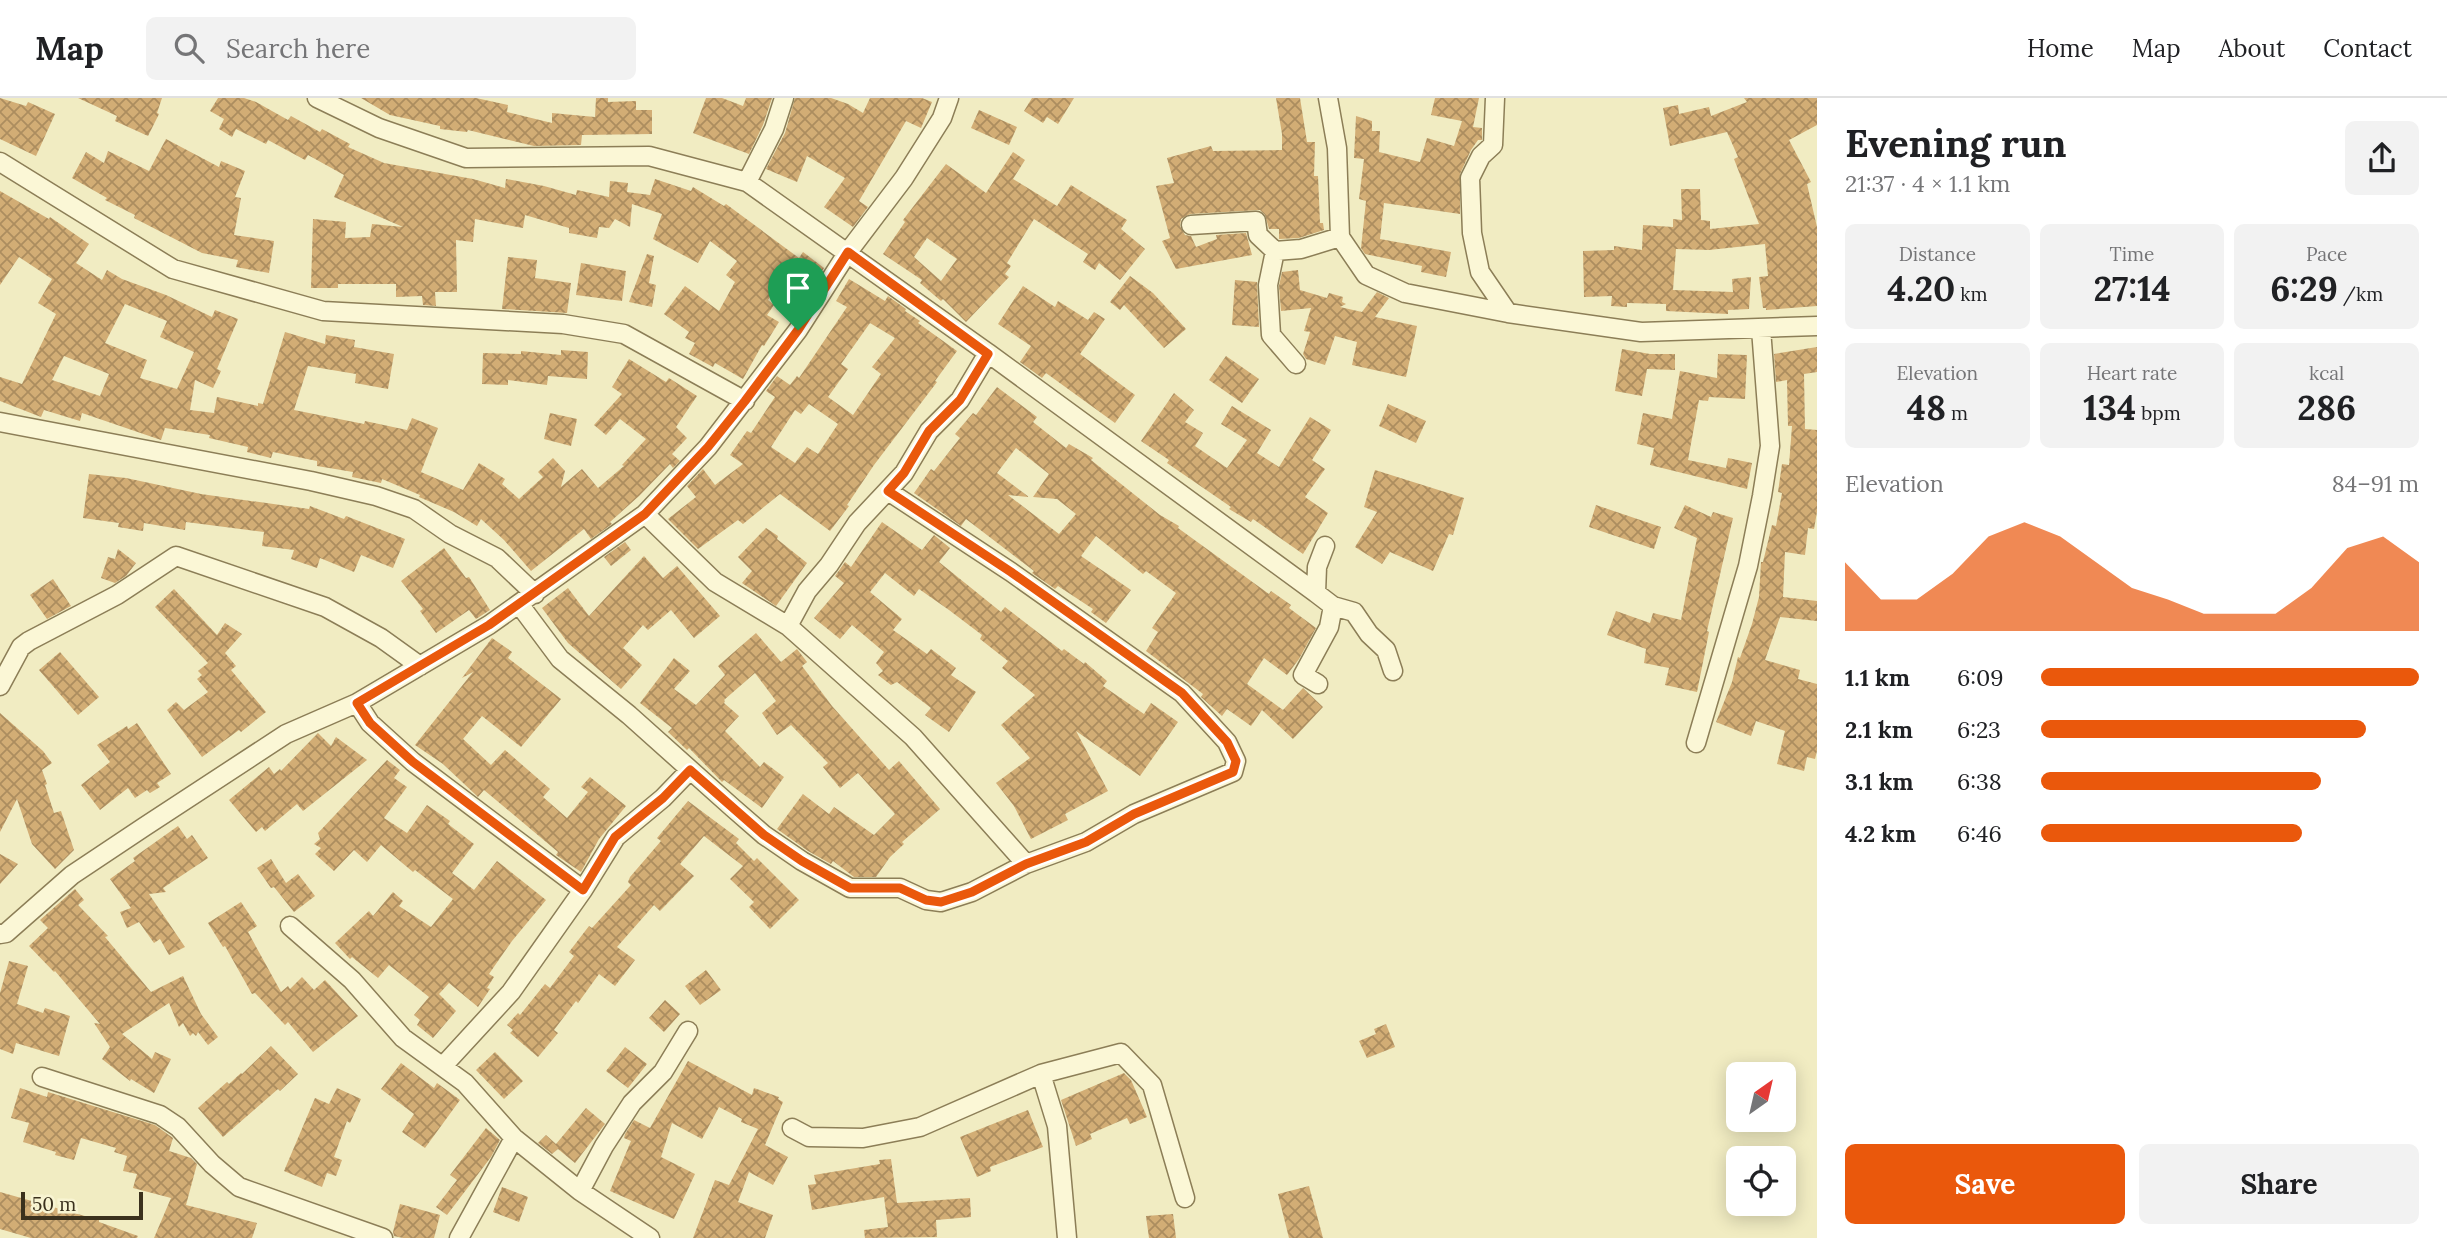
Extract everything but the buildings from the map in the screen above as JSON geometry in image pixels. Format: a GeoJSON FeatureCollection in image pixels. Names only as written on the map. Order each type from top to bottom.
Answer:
{"type":"FeatureCollection","features":[{"type":"Feature","properties":{"kind":"street"},"geometry":{"type":"LineString","coordinates":[[317,98],[379,128],[466,158],[649,156],[747,182],[848,252],[1333,606],[1354,612],[1369,634],[1386,650],[1394,671]]}},
{"type":"Feature","properties":{"kind":"street"},"geometry":{"type":"LineString","coordinates":[[747,182],[774,130],[784,98]]}},
{"type":"Feature","properties":{"kind":"street"},"geometry":{"type":"LineString","coordinates":[[0,934],[6,933],[72,875],[286,734],[357,703],[489,625],[645,514],[708,447],[798,330],[848,252],[905,178],[942,118],[949,98]]}},
{"type":"Feature","properties":{"kind":"street"},"geometry":{"type":"LineString","coordinates":[[1328,98],[1337,148],[1340,237],[1366,275],[1405,293],[1508,313],[1641,331],[1817,326]]}},
{"type":"Feature","properties":{"kind":"street"},"geometry":{"type":"LineString","coordinates":[[1495,98],[1493,145],[1481,156],[1470,178],[1472,233],[1480,272],[1508,313]]}},
{"type":"Feature","properties":{"kind":"street"},"geometry":{"type":"LineString","coordinates":[[0,163],[173,269],[323,311],[563,324],[624,334],[745,401]]}},
{"type":"Feature","properties":{"kind":"street"},"geometry":{"type":"LineString","coordinates":[[1191,225],[1256,221],[1258,235],[1275,251],[1301,249],[1340,237]]}},
{"type":"Feature","properties":{"kind":"street"},"geometry":{"type":"LineString","coordinates":[[1275,251],[1268,285],[1271,335],[1296,364]]}},
{"type":"Feature","properties":{"kind":"street"},"geometry":{"type":"LineString","coordinates":[[1696,743],[1748,566],[1770,446],[1762,329]]}},
{"type":"Feature","properties":{"kind":"street"},"geometry":{"type":"LineString","coordinates":[[788,626],[807,591],[830,565],[856,523],[904,473],[929,431],[960,400],[988,354]]}},
{"type":"Feature","properties":{"kind":"street"},"geometry":{"type":"LineString","coordinates":[[0,422],[312,481],[376,496],[414,509],[450,534],[496,558],[535,594]]}},
{"type":"Feature","properties":{"kind":"street"},"geometry":{"type":"LineString","coordinates":[[519,604],[559,659],[764,835],[802,861],[850,888],[900,888],[926,900],[941,902],[972,892],[1026,864],[1086,842],[1134,814],[1233,772],[1236,761],[1227,742],[1182,693],[1011,572],[888,491]]}},
{"type":"Feature","properties":{"kind":"street"},"geometry":{"type":"LineString","coordinates":[[645,514],[715,582],[788,626],[914,737],[1026,864]]}},
{"type":"Feature","properties":{"kind":"street"},"geometry":{"type":"LineString","coordinates":[[1316,593],[1317,567],[1325,546]]}},
{"type":"Feature","properties":{"kind":"street"},"geometry":{"type":"LineString","coordinates":[[0,686],[21,647],[29,641],[117,596],[176,556],[325,607],[381,638],[420,666]]}},
{"type":"Feature","properties":{"kind":"street"},"geometry":{"type":"LineString","coordinates":[[1318,684],[1303,675],[1329,628],[1333,606]]}},
{"type":"Feature","properties":{"kind":"street"},"geometry":{"type":"LineString","coordinates":[[357,703],[370,723],[413,762],[583,890]]}},
{"type":"Feature","properties":{"kind":"street"},"geometry":{"type":"LineString","coordinates":[[443,1066],[511,992],[583,890],[615,837],[663,798],[690,770]]}},
{"type":"Feature","properties":{"kind":"street"},"geometry":{"type":"LineString","coordinates":[[290,926],[352,980],[403,1038],[465,1083],[514,1138],[580,1191],[650,1238]]}},
{"type":"Feature","properties":{"kind":"street"},"geometry":{"type":"LineString","coordinates":[[580,1191],[604,1146],[632,1103],[663,1072],[688,1031]]}},
{"type":"Feature","properties":{"kind":"street"},"geometry":{"type":"LineString","coordinates":[[792,1128],[809,1137],[863,1138],[920,1128],[1041,1074],[1121,1054],[1152,1085],[1185,1198]]}},
{"type":"Feature","properties":{"kind":"street"},"geometry":{"type":"LineString","coordinates":[[1041,1074],[1057,1126],[1067,1238]]}},
{"type":"Feature","properties":{"kind":"street"},"geometry":{"type":"LineString","coordinates":[[42,1077],[160,1115],[178,1127],[212,1164],[239,1187],[383,1238]]}},
{"type":"Feature","properties":{"kind":"street"},"geometry":{"type":"LineString","coordinates":[[459,1238],[514,1138]]}},
{"type":"Feature","properties":{"kind":"route"},"geometry":{"type":"LineString","coordinates":[[848,252],[988,354],[960,400],[929,431],[904,473],[888,491],[1011,572],[1182,693],[1227,742],[1236,761],[1233,772],[1134,814],[1086,842],[1026,864],[972,892],[941,902],[926,900],[900,888],[850,888],[802,861],[764,835],[690,770],[663,798],[615,837],[583,890],[413,762],[370,723],[357,703],[489,625],[645,514],[708,447],[798,330],[848,252]]}}]}
